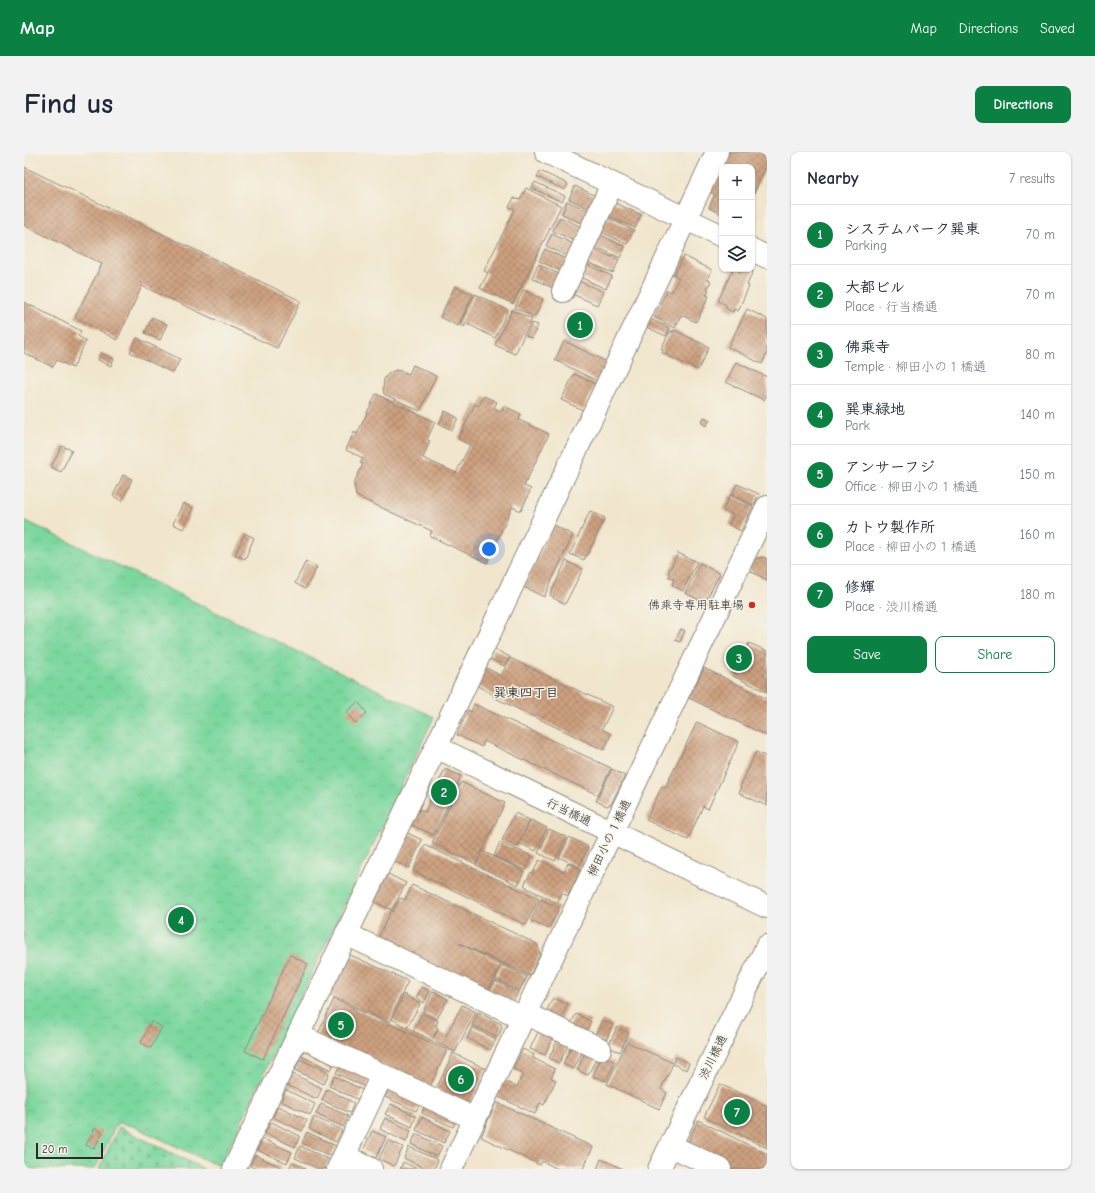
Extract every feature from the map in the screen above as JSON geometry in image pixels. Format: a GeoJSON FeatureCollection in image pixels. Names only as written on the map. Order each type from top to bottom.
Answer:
{"type":"FeatureCollection","features":[{"type":"Feature","properties":{"kind":"street"},"geometry":{"type":"LineString","coordinates":[[546,152],[719,235]]}},
{"type":"Feature","properties":{"kind":"street"},"geometry":{"type":"LineString","coordinates":[[234,1169],[436,747],[717,152]]}},
{"type":"Feature","properties":{"kind":"street"},"geometry":{"type":"LineString","coordinates":[[563,290],[612,184]]}},
{"type":"Feature","properties":{"kind":"street"},"geometry":{"type":"LineString","coordinates":[[755,251],[767,257]]}},
{"type":"Feature","properties":{"kind":"street","name":"柳田小の１橋通"},"geometry":{"type":"LineString","coordinates":[[451,1169],[767,506]]}},
{"type":"Feature","properties":{"kind":"street","name":"行当橋通"},"geometry":{"type":"LineString","coordinates":[[436,747],[767,907]]}},
{"type":"Feature","properties":{"kind":"street"},"geometry":{"type":"LineString","coordinates":[[346,934],[600,1049]]}},
{"type":"Feature","properties":{"kind":"street","name":"渋川橋通"},"geometry":{"type":"LineString","coordinates":[[659,1169],[767,946]]}},
{"type":"Feature","properties":{"kind":"street"},"geometry":{"type":"LineString","coordinates":[[298,1035],[475,1119]]}},
{"type":"Feature","properties":{"kind":"street"},"geometry":{"type":"LineString","coordinates":[[371,1169],[341,1163],[382,1075]]}},
{"type":"Feature","properties":{"kind":"street"},"geometry":{"type":"LineString","coordinates":[[670,1146],[720,1169]]}},
{"type":"Feature","properties":{"kind":"green space"},"geometry":{"type":"Polygon","coordinates":[[[24,520],[434,717],[221,1164],[212,1163],[133,1126],[117,1123],[95,1169],[24,1169],[24,520]]]}},
{"type":"Feature","properties":{"kind":"green space"},"geometry":{"type":"Polygon","coordinates":[[[119,1127],[204,1169],[99,1169],[119,1127]]]}},
{"type":"Feature","properties":{"kind":"building"},"geometry":{"type":"Polygon","coordinates":[[[728,152],[767,152],[767,165],[755,191],[755,164],[722,164],[728,152]]]}},
{"type":"Feature","properties":{"kind":"building"},"geometry":{"type":"Polygon","coordinates":[[[24,167],[301,301],[277,348],[142,286],[117,340],[75,317],[102,264],[24,225],[24,167]]]}},
{"type":"Feature","properties":{"kind":"building"},"geometry":{"type":"Polygon","coordinates":[[[540,171],[568,184],[565,190],[537,177],[540,171]]]}},
{"type":"Feature","properties":{"kind":"building"},"geometry":{"type":"Polygon","coordinates":[[[719,171],[719,213],[709,208],[715,194],[709,192],[719,171]]]}},
{"type":"Feature","properties":{"kind":"building"},"geometry":{"type":"Polygon","coordinates":[[[535,182],[565,196],[562,202],[532,188],[535,182]]]}},
{"type":"Feature","properties":{"kind":"building"},"geometry":{"type":"Polygon","coordinates":[[[575,186],[600,198],[594,211],[569,199],[575,186]]]}},
{"type":"Feature","properties":{"kind":"building"},"geometry":{"type":"Polygon","coordinates":[[[526,188],[561,206],[513,304],[480,288],[488,273],[484,271],[515,209],[509,207],[514,198],[520,200],[526,188]]]}},
{"type":"Feature","properties":{"kind":"building"},"geometry":{"type":"Polygon","coordinates":[[[567,201],[593,213],[587,226],[562,214],[567,201]]]}},
{"type":"Feature","properties":{"kind":"building"},"geometry":{"type":"Polygon","coordinates":[[[613,202],[641,215],[635,228],[607,215],[613,202]]]}},
{"type":"Feature","properties":{"kind":"building"},"geometry":{"type":"Polygon","coordinates":[[[560,217],[586,229],[579,243],[553,231],[560,217]]]}},
{"type":"Feature","properties":{"kind":"building"},"geometry":{"type":"Polygon","coordinates":[[[606,217],[634,230],[627,244],[599,231],[606,217]]]}},
{"type":"Feature","properties":{"kind":"building"},"geometry":{"type":"Polygon","coordinates":[[[597,233],[625,247],[620,258],[592,245],[597,233]]]}},
{"type":"Feature","properties":{"kind":"building"},"geometry":{"type":"Polygon","coordinates":[[[552,234],[578,246],[572,258],[546,246],[552,234]]]}},
{"type":"Feature","properties":{"kind":"building"},"geometry":{"type":"Polygon","coordinates":[[[591,248],[619,260],[613,273],[585,261],[591,248]]]}},
{"type":"Feature","properties":{"kind":"building"},"geometry":{"type":"Polygon","coordinates":[[[545,249],[570,261],[565,273],[539,261],[545,249]]]}},
{"type":"Feature","properties":{"kind":"building"},"geometry":{"type":"Polygon","coordinates":[[[684,256],[712,270],[707,279],[711,281],[706,295],[709,296],[696,322],[681,315],[675,328],[654,317],[667,290],[671,292],[679,278],[674,275],[684,256]]]}},
{"type":"Feature","properties":{"kind":"building"},"geometry":{"type":"Polygon","coordinates":[[[584,263],[612,276],[606,289],[578,276],[584,263]]]}},
{"type":"Feature","properties":{"kind":"building"},"geometry":{"type":"Polygon","coordinates":[[[538,264],[563,276],[557,290],[532,278],[538,264]]]}},
{"type":"Feature","properties":{"kind":"building"},"geometry":{"type":"Polygon","coordinates":[[[732,272],[753,272],[747,285],[749,286],[738,311],[734,309],[733,312],[725,308],[726,305],[718,301],[732,272]]]}},
{"type":"Feature","properties":{"kind":"building"},"geometry":{"type":"Polygon","coordinates":[[[576,280],[604,292],[597,305],[570,293],[576,280]]]}},
{"type":"Feature","properties":{"kind":"building"},"geometry":{"type":"Polygon","coordinates":[[[455,286],[473,294],[458,326],[440,317],[455,286]]]}},
{"type":"Feature","properties":{"kind":"building"},"geometry":{"type":"Polygon","coordinates":[[[523,290],[543,299],[535,317],[515,308],[523,290]]]}},
{"type":"Feature","properties":{"kind":"building"},"geometry":{"type":"Polygon","coordinates":[[[475,294],[508,310],[495,338],[466,323],[464,327],[460,324],[475,294]]]}},
{"type":"Feature","properties":{"kind":"building"},"geometry":{"type":"Polygon","coordinates":[[[24,302],[81,331],[78,336],[86,341],[73,368],[57,360],[53,367],[24,353],[24,302]]]}},
{"type":"Feature","properties":{"kind":"building"},"geometry":{"type":"Polygon","coordinates":[[[747,309],[767,319],[767,353],[762,364],[728,347],[747,309]]]}},
{"type":"Feature","properties":{"kind":"building"},"geometry":{"type":"Polygon","coordinates":[[[512,310],[532,319],[515,354],[495,345],[512,310]]]}},
{"type":"Feature","properties":{"kind":"building"},"geometry":{"type":"Polygon","coordinates":[[[152,317],[167,324],[160,340],[145,333],[152,317]]]}},
{"type":"Feature","properties":{"kind":"building"},"geometry":{"type":"Polygon","coordinates":[[[648,318],[670,328],[666,336],[644,326],[648,318]]]}},
{"type":"Feature","properties":{"kind":"building"},"geometry":{"type":"Polygon","coordinates":[[[532,323],[538,325],[532,338],[526,336],[532,323]]]}},
{"type":"Feature","properties":{"kind":"building"},"geometry":{"type":"Polygon","coordinates":[[[674,330],[709,347],[698,370],[662,353],[663,350],[661,349],[670,331],[673,332],[674,330]]]}},
{"type":"Feature","properties":{"kind":"building"},"geometry":{"type":"Polygon","coordinates":[[[137,338],[180,359],[173,373],[130,352],[137,338]]]}},
{"type":"Feature","properties":{"kind":"building"},"geometry":{"type":"Polygon","coordinates":[[[564,341],[607,362],[597,381],[555,360],[564,341]]]}},
{"type":"Feature","properties":{"kind":"building"},"geometry":{"type":"Polygon","coordinates":[[[101,353],[114,359],[111,366],[98,360],[101,353]]]}},
{"type":"Feature","properties":{"kind":"building"},"geometry":{"type":"Polygon","coordinates":[[[736,362],[767,377],[767,394],[764,400],[726,382],[736,362]]]}},
{"type":"Feature","properties":{"kind":"building"},"geometry":{"type":"Polygon","coordinates":[[[413,365],[436,376],[420,411],[384,394],[383,389],[384,379],[389,373],[396,370],[409,374],[413,365]]]}},
{"type":"Feature","properties":{"kind":"building"},"geometry":{"type":"Polygon","coordinates":[[[574,374],[596,384],[583,410],[561,400],[574,374]]]}},
{"type":"Feature","properties":{"kind":"building"},"geometry":{"type":"Polygon","coordinates":[[[376,394],[435,422],[427,440],[430,441],[423,458],[456,473],[470,445],[458,439],[475,404],[479,406],[484,396],[497,402],[494,408],[502,411],[504,406],[521,414],[519,420],[549,434],[524,486],[531,489],[521,511],[512,507],[487,563],[430,536],[432,531],[356,496],[354,483],[363,464],[360,463],[363,458],[346,450],[354,432],[357,434],[376,394]]]}},
{"type":"Feature","properties":{"kind":"building"},"geometry":{"type":"Polygon","coordinates":[[[445,411],[458,418],[452,430],[439,424],[445,411]]]}},
{"type":"Feature","properties":{"kind":"building"},"geometry":{"type":"Polygon","coordinates":[[[704,417],[710,420],[706,426],[701,422],[704,417]]]}},
{"type":"Feature","properties":{"kind":"building"},"geometry":{"type":"Polygon","coordinates":[[[62,446],[72,450],[61,472],[51,467],[62,446]]]}},
{"type":"Feature","properties":{"kind":"building"},"geometry":{"type":"Polygon","coordinates":[[[123,475],[132,479],[122,501],[113,496],[123,475]]]}},
{"type":"Feature","properties":{"kind":"building"},"geometry":{"type":"Polygon","coordinates":[[[737,484],[759,494],[754,505],[732,495],[737,484]]]}},
{"type":"Feature","properties":{"kind":"building"},"geometry":{"type":"Polygon","coordinates":[[[730,495],[753,506],[741,531],[729,525],[733,515],[723,510],[730,495]]]}},
{"type":"Feature","properties":{"kind":"building"},"geometry":{"type":"Polygon","coordinates":[[[183,503],[193,508],[183,529],[173,524],[183,503]]]}},
{"type":"Feature","properties":{"kind":"building"},"geometry":{"type":"Polygon","coordinates":[[[590,511],[605,518],[584,560],[570,554],[590,511]]]}},
{"type":"Feature","properties":{"kind":"building"},"geometry":{"type":"Polygon","coordinates":[[[553,525],[573,535],[544,597],[524,587],[553,525]]]}},
{"type":"Feature","properties":{"kind":"building"},"geometry":{"type":"Polygon","coordinates":[[[245,533],[254,538],[245,559],[235,555],[245,533]]]}},
{"type":"Feature","properties":{"kind":"building"},"geometry":{"type":"Polygon","coordinates":[[[678,553],[697,562],[683,591],[672,585],[674,579],[669,577],[670,574],[668,573],[678,553]]]}},
{"type":"Feature","properties":{"kind":"building"},"geometry":{"type":"Polygon","coordinates":[[[763,557],[767,559],[767,580],[748,570],[753,559],[763,557]]]}},
{"type":"Feature","properties":{"kind":"building"},"geometry":{"type":"Polygon","coordinates":[[[306,561],[317,567],[305,589],[295,583],[306,561]]]}},
{"type":"Feature","properties":{"kind":"building"},"geometry":{"type":"Polygon","coordinates":[[[566,561],[583,569],[565,604],[550,595],[566,561]]]}},
{"type":"Feature","properties":{"kind":"building"},"geometry":{"type":"Polygon","coordinates":[[[700,563],[720,574],[706,600],[704,599],[703,602],[685,593],[700,563]]]}},
{"type":"Feature","properties":{"kind":"building"},"geometry":{"type":"Polygon","coordinates":[[[681,629],[685,631],[680,642],[675,640],[681,629]]]}},
{"type":"Feature","properties":{"kind":"building"},"geometry":{"type":"Polygon","coordinates":[[[749,643],[767,651],[767,692],[733,676],[749,643]]]}},
{"type":"Feature","properties":{"kind":"building"},"geometry":{"type":"Polygon","coordinates":[[[494,649],[510,657],[504,666],[490,659],[494,649]]]}},
{"type":"Feature","properties":{"kind":"building"},"geometry":{"type":"Polygon","coordinates":[[[510,658],[613,707],[602,729],[611,734],[604,750],[493,697],[494,695],[474,684],[483,666],[501,676],[510,658]]]}},
{"type":"Feature","properties":{"kind":"building"},"geometry":{"type":"Polygon","coordinates":[[[704,668],[767,699],[767,736],[689,698],[704,668]]]}},
{"type":"Feature","properties":{"kind":"building"},"geometry":{"type":"Polygon","coordinates":[[[358,702],[367,713],[355,723],[346,712],[358,702]]]}},
{"type":"Feature","properties":{"kind":"building"},"geometry":{"type":"Polygon","coordinates":[[[474,704],[611,768],[598,795],[484,741],[482,747],[457,735],[468,710],[471,712],[474,704]]]}},
{"type":"Feature","properties":{"kind":"building"},"geometry":{"type":"Polygon","coordinates":[[[697,722],[739,742],[708,809],[703,806],[688,840],[646,820],[662,786],[665,788],[697,722]]]}},
{"type":"Feature","properties":{"kind":"building"},"geometry":{"type":"Polygon","coordinates":[[[756,752],[767,757],[767,806],[739,793],[740,787],[756,752]]]}},
{"type":"Feature","properties":{"kind":"building"},"geometry":{"type":"Polygon","coordinates":[[[445,769],[461,776],[434,835],[409,824],[416,808],[425,812],[445,769]]]}},
{"type":"Feature","properties":{"kind":"building"},"geometry":{"type":"Polygon","coordinates":[[[612,769],[625,776],[611,804],[607,806],[596,801],[612,769]]]}},
{"type":"Feature","properties":{"kind":"building"},"geometry":{"type":"Polygon","coordinates":[[[461,782],[505,803],[476,864],[432,843],[461,782]]]}},
{"type":"Feature","properties":{"kind":"building"},"geometry":{"type":"Polygon","coordinates":[[[515,813],[530,820],[517,847],[502,840],[515,813]]]}},
{"type":"Feature","properties":{"kind":"building"},"geometry":{"type":"Polygon","coordinates":[[[531,820],[547,828],[536,851],[519,843],[531,820]]]}},
{"type":"Feature","properties":{"kind":"building"},"geometry":{"type":"Polygon","coordinates":[[[549,829],[566,837],[555,861],[538,853],[549,829]]]}},
{"type":"Feature","properties":{"kind":"building"},"geometry":{"type":"Polygon","coordinates":[[[403,831],[422,840],[409,868],[390,859],[403,831]]]}},
{"type":"Feature","properties":{"kind":"building"},"geometry":{"type":"Polygon","coordinates":[[[569,837],[587,846],[588,849],[579,867],[559,857],[569,837]]]}},
{"type":"Feature","properties":{"kind":"building"},"geometry":{"type":"Polygon","coordinates":[[[500,842],[532,856],[526,870],[494,856],[500,842]]]}},
{"type":"Feature","properties":{"kind":"building"},"geometry":{"type":"Polygon","coordinates":[[[425,845],[539,899],[526,925],[413,871],[425,845]]]}},
{"type":"Feature","properties":{"kind":"building"},"geometry":{"type":"Polygon","coordinates":[[[482,851],[524,871],[518,885],[476,865],[482,851]]]}},
{"type":"Feature","properties":{"kind":"building"},"geometry":{"type":"Polygon","coordinates":[[[539,860],[564,872],[568,863],[581,869],[568,896],[562,893],[557,903],[524,885],[531,872],[533,873],[539,860]]]}},
{"type":"Feature","properties":{"kind":"building"},"geometry":{"type":"Polygon","coordinates":[[[384,872],[406,883],[392,910],[370,900],[384,872]]]}},
{"type":"Feature","properties":{"kind":"building"},"geometry":{"type":"Polygon","coordinates":[[[412,885],[537,944],[540,954],[530,976],[459,943],[501,964],[485,997],[375,945],[391,911],[393,912],[400,898],[405,900],[412,885]]]}},
{"type":"Feature","properties":{"kind":"building"},"geometry":{"type":"Polygon","coordinates":[[[541,899],[559,908],[549,929],[531,921],[541,899]]]}},
{"type":"Feature","properties":{"kind":"building"},"geometry":{"type":"Polygon","coordinates":[[[348,954],[408,981],[389,1022],[329,995],[348,954]]]}},
{"type":"Feature","properties":{"kind":"building"},"geometry":{"type":"Polygon","coordinates":[[[290,955],[308,964],[263,1059],[245,1051],[290,955]]]}},
{"type":"Feature","properties":{"kind":"building"},"geometry":{"type":"Polygon","coordinates":[[[503,965],[527,977],[519,991],[495,979],[503,965]]]}},
{"type":"Feature","properties":{"kind":"building"},"geometry":{"type":"Polygon","coordinates":[[[495,981],[518,992],[510,1008],[487,996],[495,981]]]}},
{"type":"Feature","properties":{"kind":"building"},"geometry":{"type":"Polygon","coordinates":[[[422,987],[430,991],[424,1003],[416,998],[422,987]]]}},
{"type":"Feature","properties":{"kind":"building"},"geometry":{"type":"Polygon","coordinates":[[[433,991],[448,999],[437,1019],[423,1012],[433,991]]]}},
{"type":"Feature","properties":{"kind":"building"},"geometry":{"type":"Polygon","coordinates":[[[404,994],[420,1004],[407,1028],[392,1019],[404,994]]]}},
{"type":"Feature","properties":{"kind":"building"},"geometry":{"type":"Polygon","coordinates":[[[553,998],[568,1004],[560,1021],[545,1014],[553,998]]]}},
{"type":"Feature","properties":{"kind":"building"},"geometry":{"type":"Polygon","coordinates":[[[334,999],[447,1050],[430,1087],[317,1036],[334,999]]]}},
{"type":"Feature","properties":{"kind":"building"},"geometry":{"type":"Polygon","coordinates":[[[462,1005],[476,1012],[455,1052],[413,1031],[422,1014],[438,1021],[436,1026],[438,1028],[433,1038],[438,1031],[446,1036],[462,1005]]]}},
{"type":"Feature","properties":{"kind":"building"},"geometry":{"type":"Polygon","coordinates":[[[478,1012],[501,1024],[502,1028],[498,1037],[472,1025],[478,1012]]]}},
{"type":"Feature","properties":{"kind":"building"},"geometry":{"type":"Polygon","coordinates":[[[576,1014],[591,1021],[583,1038],[567,1031],[576,1014]]]}},
{"type":"Feature","properties":{"kind":"building"},"geometry":{"type":"Polygon","coordinates":[[[602,1020],[613,1025],[605,1042],[594,1037],[602,1020]]]}},
{"type":"Feature","properties":{"kind":"building"},"geometry":{"type":"Polygon","coordinates":[[[151,1021],[162,1027],[151,1048],[141,1043],[151,1021]]]}},
{"type":"Feature","properties":{"kind":"building"},"geometry":{"type":"Polygon","coordinates":[[[472,1027],[496,1039],[490,1050],[467,1038],[472,1027]]]}},
{"type":"Feature","properties":{"kind":"building"},"geometry":{"type":"Polygon","coordinates":[[[617,1027],[629,1033],[620,1052],[608,1047],[617,1027]]]}},
{"type":"Feature","properties":{"kind":"building"},"geometry":{"type":"Polygon","coordinates":[[[538,1032],[552,1038],[545,1055],[530,1049],[538,1032]]]}},
{"type":"Feature","properties":{"kind":"building"},"geometry":{"type":"Polygon","coordinates":[[[557,1041],[568,1046],[559,1063],[549,1058],[557,1041]]]}},
{"type":"Feature","properties":{"kind":"building"},"geometry":{"type":"Polygon","coordinates":[[[627,1042],[673,1063],[676,1057],[689,1063],[686,1070],[673,1064],[661,1089],[667,1093],[659,1109],[607,1084],[627,1042]]]}},
{"type":"Feature","properties":{"kind":"building"},"geometry":{"type":"Polygon","coordinates":[[[307,1045],[336,1059],[331,1070],[301,1056],[307,1045]]]}},
{"type":"Feature","properties":{"kind":"building"},"geometry":{"type":"Polygon","coordinates":[[[571,1047],[582,1052],[574,1069],[563,1064],[571,1047]]]}},
{"type":"Feature","properties":{"kind":"building"},"geometry":{"type":"Polygon","coordinates":[[[523,1049],[534,1055],[533,1058],[555,1069],[551,1078],[556,1080],[544,1105],[540,1103],[535,1114],[497,1096],[504,1081],[517,1087],[523,1074],[513,1069],[523,1049]]]}},
{"type":"Feature","properties":{"kind":"building"},"geometry":{"type":"Polygon","coordinates":[[[453,1053],[486,1069],[469,1105],[436,1089],[453,1053]]]}},
{"type":"Feature","properties":{"kind":"building"},"geometry":{"type":"Polygon","coordinates":[[[585,1053],[596,1059],[588,1075],[577,1070],[585,1053]]]}},
{"type":"Feature","properties":{"kind":"building"},"geometry":{"type":"Polygon","coordinates":[[[602,1056],[615,1062],[606,1081],[593,1076],[602,1056]]]}},
{"type":"Feature","properties":{"kind":"building"},"geometry":{"type":"Polygon","coordinates":[[[300,1059],[329,1073],[324,1084],[295,1070],[300,1059]]]}},
{"type":"Feature","properties":{"kind":"building"},"geometry":{"type":"Polygon","coordinates":[[[341,1062],[372,1077],[367,1088],[336,1073],[341,1062]]]}},
{"type":"Feature","properties":{"kind":"building"},"geometry":{"type":"Polygon","coordinates":[[[293,1074],[322,1088],[317,1099],[287,1085],[293,1074]]]}},
{"type":"Feature","properties":{"kind":"building"},"geometry":{"type":"Polygon","coordinates":[[[334,1076],[363,1090],[359,1100],[329,1086],[334,1076]]]}},
{"type":"Feature","properties":{"kind":"building"},"geometry":{"type":"Polygon","coordinates":[[[720,1084],[767,1106],[767,1148],[704,1117],[720,1084]]]}},
{"type":"Feature","properties":{"kind":"building"},"geometry":{"type":"Polygon","coordinates":[[[390,1087],[421,1102],[416,1111],[385,1097],[390,1087]]]}},
{"type":"Feature","properties":{"kind":"building"},"geometry":{"type":"Polygon","coordinates":[[[327,1089],[354,1103],[350,1113],[322,1100],[327,1089]]]}},
{"type":"Feature","properties":{"kind":"building"},"geometry":{"type":"Polygon","coordinates":[[[286,1090],[315,1104],[310,1115],[281,1101],[286,1090]]]}},
{"type":"Feature","properties":{"kind":"building"},"geometry":{"type":"Polygon","coordinates":[[[496,1102],[593,1147],[583,1169],[558,1169],[542,1161],[540,1165],[481,1137],[496,1102]]]}},
{"type":"Feature","properties":{"kind":"building"},"geometry":{"type":"Polygon","coordinates":[[[426,1103],[458,1117],[453,1127],[422,1113],[426,1103]]]}},
{"type":"Feature","properties":{"kind":"building"},"geometry":{"type":"Polygon","coordinates":[[[321,1104],[348,1116],[343,1127],[316,1114],[321,1104]]]}},
{"type":"Feature","properties":{"kind":"building"},"geometry":{"type":"Polygon","coordinates":[[[391,1104],[416,1116],[412,1127],[385,1114],[391,1104]]]}},
{"type":"Feature","properties":{"kind":"building"},"geometry":{"type":"Polygon","coordinates":[[[278,1106],[307,1120],[302,1131],[273,1117],[278,1106]]]}},
{"type":"Feature","properties":{"kind":"building"},"geometry":{"type":"Polygon","coordinates":[[[314,1117],[342,1130],[336,1142],[309,1129],[314,1117]]]}},
{"type":"Feature","properties":{"kind":"building"},"geometry":{"type":"Polygon","coordinates":[[[422,1117],[450,1131],[444,1143],[416,1130],[422,1117]]]}},
{"type":"Feature","properties":{"kind":"building"},"geometry":{"type":"Polygon","coordinates":[[[385,1118],[411,1131],[406,1142],[380,1129],[385,1118]]]}},
{"type":"Feature","properties":{"kind":"building"},"geometry":{"type":"Polygon","coordinates":[[[698,1120],[767,1154],[767,1166],[765,1169],[730,1169],[688,1142],[698,1120]]]}},
{"type":"Feature","properties":{"kind":"building"},"geometry":{"type":"Polygon","coordinates":[[[271,1122],[300,1136],[295,1147],[265,1133],[271,1122]]]}},
{"type":"Feature","properties":{"kind":"building"},"geometry":{"type":"Polygon","coordinates":[[[95,1128],[103,1132],[94,1149],[86,1145],[95,1128]]]}},
{"type":"Feature","properties":{"kind":"building"},"geometry":{"type":"Polygon","coordinates":[[[372,1131],[386,1137],[376,1158],[363,1151],[372,1131]]]}},
{"type":"Feature","properties":{"kind":"building"},"geometry":{"type":"Polygon","coordinates":[[[307,1132],[336,1146],[331,1156],[302,1143],[307,1132]]]}},
{"type":"Feature","properties":{"kind":"building"},"geometry":{"type":"Polygon","coordinates":[[[416,1134],[442,1146],[437,1157],[411,1144],[416,1134]]]}},
{"type":"Feature","properties":{"kind":"building"},"geometry":{"type":"Polygon","coordinates":[[[263,1139],[292,1152],[287,1163],[257,1150],[263,1139]]]}},
{"type":"Feature","properties":{"kind":"building"},"geometry":{"type":"Polygon","coordinates":[[[388,1140],[403,1147],[394,1166],[379,1159],[388,1140]]]}},
{"type":"Feature","properties":{"kind":"building"},"geometry":{"type":"Polygon","coordinates":[[[300,1146],[330,1160],[325,1169],[319,1169],[295,1158],[300,1146]]]}},
{"type":"Feature","properties":{"kind":"building"},"geometry":{"type":"Polygon","coordinates":[[[409,1147],[438,1160],[434,1169],[426,1169],[404,1158],[409,1147]]]}},
{"type":"Feature","properties":{"kind":"building"},"geometry":{"type":"Polygon","coordinates":[[[255,1155],[285,1169],[256,1169],[250,1166],[255,1155]]]}},
{"type":"Feature","properties":{"kind":"building"},"geometry":{"type":"Polygon","coordinates":[[[601,1159],[623,1169],[597,1169],[601,1159]]]}},
{"type":"Feature","properties":{"kind":"building"},"geometry":{"type":"Polygon","coordinates":[[[292,1162],[306,1169],[289,1169],[292,1162]]]}},
{"type":"Feature","properties":{"kind":"building"},"geometry":{"type":"Polygon","coordinates":[[[403,1162],[417,1169],[400,1169],[403,1162]]]}},
{"type":"Feature","properties":{"kind":"place","name":"システムパーク巽東"},"geometry":{"type":"Point","coordinates":[580,325]}},
{"type":"Feature","properties":{"kind":"place","name":"佛乘寺専用駐車場"},"geometry":{"type":"Point","coordinates":[752,605]}},
{"type":"Feature","properties":{"kind":"place","name":"佛乘寺"},"geometry":{"type":"Point","coordinates":[739,658]}},
{"type":"Feature","properties":{"kind":"place","name":"大都ビル"},"geometry":{"type":"Point","coordinates":[444,792]}},
{"type":"Feature","properties":{"kind":"place","name":"巽東緑地"},"geometry":{"type":"Point","coordinates":[181,920]}},
{"type":"Feature","properties":{"kind":"place","name":"アンサーフジ"},"geometry":{"type":"Point","coordinates":[341,1025]}},
{"type":"Feature","properties":{"kind":"place","name":"カトウ製作所"},"geometry":{"type":"Point","coordinates":[461,1079]}},
{"type":"Feature","properties":{"kind":"place","name":"修輝"},"geometry":{"type":"Point","coordinates":[737,1112]}},
{"type":"Feature","properties":{"kind":"district","name":"巽東四丁目"},"geometry":{"type":"Point","coordinates":[526,692]}}]}
